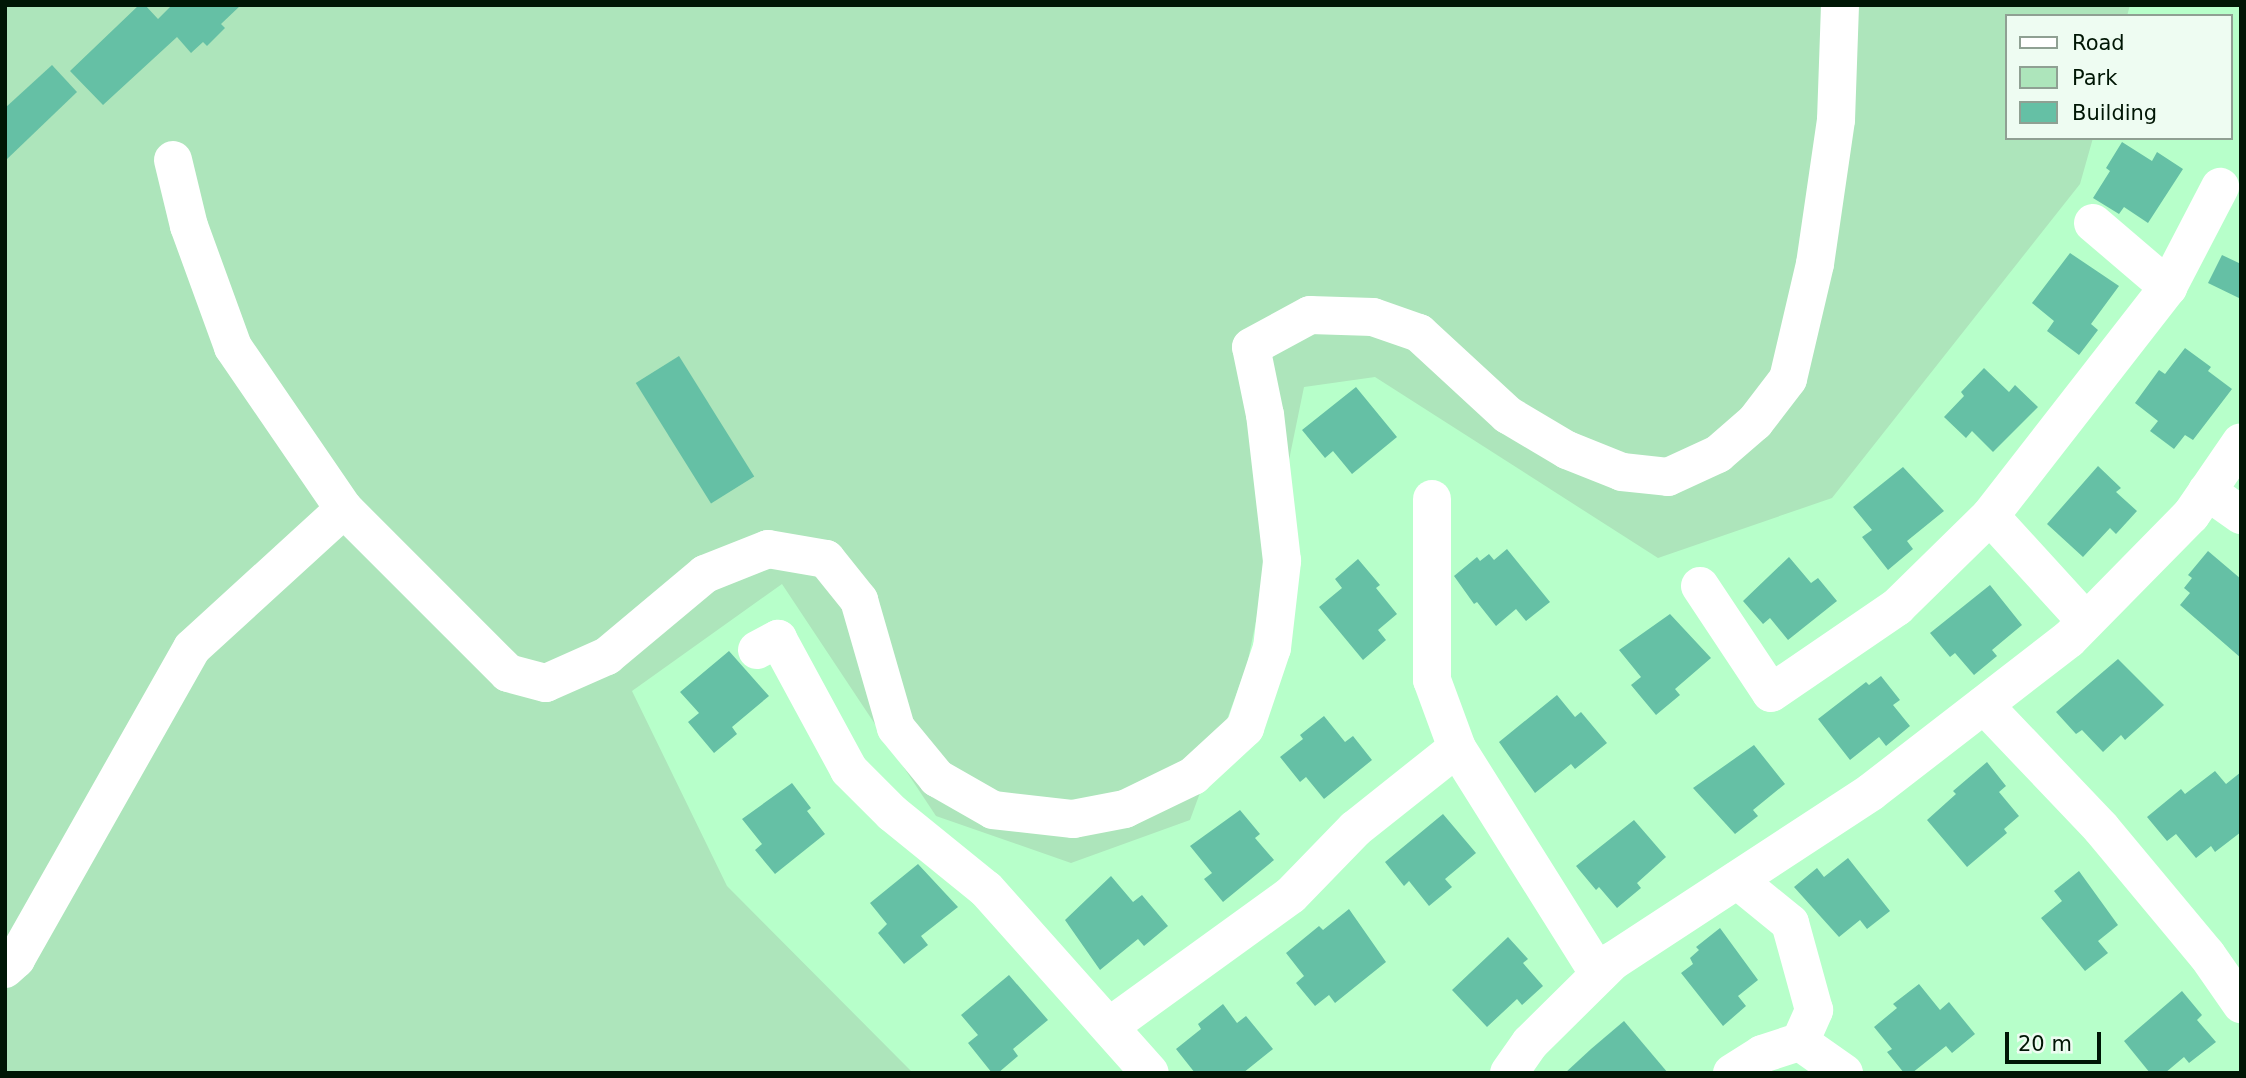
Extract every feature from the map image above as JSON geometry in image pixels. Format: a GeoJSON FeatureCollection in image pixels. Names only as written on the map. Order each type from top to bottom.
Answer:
{"type":"FeatureCollection","features":[{"type":"Feature","properties":{"kind":"street"},"geometry":{"type":"LineString","coordinates":[[173,160],[189,226],[233,347],[344,509],[508,673],[546,683],[607,656],[705,573],[768,549],[826,559],[859,600],[896,728],[937,778],[993,810],[1073,819],[1125,809],[1193,776],[1245,728],[1272,648],[1282,561],[1265,415],[1251,347],[1310,316],[1373,317],[1419,333],[1508,415],[1567,450],[1622,472],[1668,477],[1718,454],[1755,422],[1788,379],[1815,264],[1836,120],[1840,5]]}},
{"type":"Feature","properties":{"kind":"street"},"geometry":{"type":"LineString","coordinates":[[1700,586],[1771,693],[1897,607],[1990,516],[2168,287],[2220,187]]}},
{"type":"Feature","properties":{"kind":"street"},"geometry":{"type":"LineString","coordinates":[[2093,223],[2168,287]]}},
{"type":"Feature","properties":{"kind":"street"},"geometry":{"type":"LineString","coordinates":[[1509,1073],[1530,1043],[1613,961],[1871,792],[2069,639],[2191,514],[2241,442]]}},
{"type":"Feature","properties":{"kind":"street"},"geometry":{"type":"LineString","coordinates":[[2207,491],[2241,515]]}},
{"type":"Feature","properties":{"kind":"street"},"geometry":{"type":"LineString","coordinates":[[1432,499],[1432,680],[1457,748],[1599,974]]}},
{"type":"Feature","properties":{"kind":"street"},"geometry":{"type":"LineString","coordinates":[[5,969],[16,959],[192,648],[344,509]]}},
{"type":"Feature","properties":{"kind":"street"},"geometry":{"type":"LineString","coordinates":[[1990,516],[2087,621]]}},
{"type":"Feature","properties":{"kind":"street"},"geometry":{"type":"LineString","coordinates":[[757,650],[778,639],[849,769],[892,813],[985,889],[1150,1073]]}},
{"type":"Feature","properties":{"kind":"street"},"geometry":{"type":"LineString","coordinates":[[1984,705],[2101,828],[2207,955],[2241,1004]]}},
{"type":"Feature","properties":{"kind":"street"},"geometry":{"type":"LineString","coordinates":[[1110,1026],[1291,895],[1355,829],[1457,748]]}},
{"type":"Feature","properties":{"kind":"street"},"geometry":{"type":"LineString","coordinates":[[1732,1073],[1762,1054],[1800,1042],[1814,1010],[1790,923],[1737,880]]}},
{"type":"Feature","properties":{"kind":"street"},"geometry":{"type":"LineString","coordinates":[[1800,1042],[1844,1073]]}},
{"type":"Feature","properties":{"kind":"green space"},"geometry":{"type":"Polygon","coordinates":[[[5,5],[2130,5],[2128,14],[2004,14],[2004,140],[2092,140],[2080,184],[1832,498],[1658,558],[1375,377],[1304,387],[1247,665],[1190,820],[1071,863],[936,816],[782,584],[632,691],[727,886],[913,1073],[5,1073],[5,5]]]}},
{"type":"Feature","properties":{"kind":"building"},"geometry":{"type":"Polygon","coordinates":[[[139,5],[145,5],[158,19],[172,5],[241,5],[221,24],[225,28],[207,46],[203,42],[191,53],[177,37],[103,105],[70,71],[139,5]]]}},
{"type":"Feature","properties":{"kind":"building"},"geometry":{"type":"Polygon","coordinates":[[[52,65],[77,92],[5,161],[5,108],[52,65]]]}},
{"type":"Feature","properties":{"kind":"building"},"geometry":{"type":"Polygon","coordinates":[[[2122,142],[2152,161],[2157,152],[2183,169],[2148,223],[2124,207],[2119,214],[2093,198],[2110,171],[2106,168],[2122,142]]]}},
{"type":"Feature","properties":{"kind":"building"},"geometry":{"type":"Polygon","coordinates":[[[2070,253],[2119,286],[2091,324],[2098,330],[2079,355],[2047,331],[2054,321],[2032,303],[2070,253]]]}},
{"type":"Feature","properties":{"kind":"building"},"geometry":{"type":"Polygon","coordinates":[[[2222,255],[2241,264],[2241,299],[2208,283],[2222,255]]]}},
{"type":"Feature","properties":{"kind":"building"},"geometry":{"type":"Polygon","coordinates":[[[2185,348],[2211,367],[2208,371],[2232,389],[2193,440],[2185,435],[2174,449],[2150,431],[2158,421],[2135,403],[2159,370],[2165,374],[2185,348]]]}},
{"type":"Feature","properties":{"kind":"building"},"geometry":{"type":"Polygon","coordinates":[[[679,356],[754,476],[711,503],[636,383],[679,356]]]}},
{"type":"Feature","properties":{"kind":"building"},"geometry":{"type":"Polygon","coordinates":[[[1984,368],[2009,392],[2015,385],[2038,407],[1993,452],[1972,431],[1966,438],[1944,417],[1964,396],[1961,392],[1984,368]]]}},
{"type":"Feature","properties":{"kind":"building"},"geometry":{"type":"Polygon","coordinates":[[[1356,387],[1397,437],[1352,474],[1333,451],[1325,458],[1302,430],[1356,387]]]}},
{"type":"Feature","properties":{"kind":"building"},"geometry":{"type":"Polygon","coordinates":[[[2098,466],[2121,488],[2116,492],[2137,511],[2116,534],[2110,528],[2083,557],[2047,524],[2098,466]]]}},
{"type":"Feature","properties":{"kind":"building"},"geometry":{"type":"Polygon","coordinates":[[[1903,467],[1944,511],[1907,541],[1913,549],[1888,570],[1862,537],[1872,530],[1853,507],[1903,467]]]}},
{"type":"Feature","properties":{"kind":"building"},"geometry":{"type":"Polygon","coordinates":[[[1507,549],[1550,602],[1526,621],[1516,609],[1496,626],[1477,602],[1474,604],[1454,576],[1477,557],[1480,561],[1489,554],[1494,560],[1507,549]]]}},
{"type":"Feature","properties":{"kind":"building"},"geometry":{"type":"Polygon","coordinates":[[[2208,551],[2241,579],[2241,658],[2180,605],[2190,593],[2184,588],[2192,578],[2188,575],[2208,551]]]}},
{"type":"Feature","properties":{"kind":"building"},"geometry":{"type":"Polygon","coordinates":[[[1789,557],[1811,583],[1818,578],[1837,601],[1788,640],[1770,618],[1763,624],[1743,601],[1789,557]]]}},
{"type":"Feature","properties":{"kind":"building"},"geometry":{"type":"Polygon","coordinates":[[[1358,559],[1380,585],[1376,588],[1397,614],[1378,630],[1386,640],[1363,660],[1319,607],[1342,588],[1335,579],[1358,559]]]}},
{"type":"Feature","properties":{"kind":"building"},"geometry":{"type":"Polygon","coordinates":[[[1990,585],[2022,625],[1992,650],[1997,656],[1974,675],[1955,653],[1950,657],[1930,633],[1990,585]]]}},
{"type":"Feature","properties":{"kind":"building"},"geometry":{"type":"Polygon","coordinates":[[[1670,614],[1711,658],[1675,689],[1680,695],[1656,715],[1631,685],[1641,677],[1619,650],[1670,614]]]}},
{"type":"Feature","properties":{"kind":"building"},"geometry":{"type":"Polygon","coordinates":[[[729,651],[769,696],[732,727],[737,734],[714,753],[688,722],[699,713],[680,692],[729,651]]]}},
{"type":"Feature","properties":{"kind":"building"},"geometry":{"type":"Polygon","coordinates":[[[2118,659],[2164,705],[2125,740],[2121,735],[2103,752],[2082,730],[2076,734],[2056,712],[2118,659]]]}},
{"type":"Feature","properties":{"kind":"building"},"geometry":{"type":"Polygon","coordinates":[[[1881,676],[1900,700],[1893,705],[1910,726],[1886,746],[1879,737],[1850,760],[1818,719],[1866,682],[1869,685],[1881,676]]]}},
{"type":"Feature","properties":{"kind":"building"},"geometry":{"type":"Polygon","coordinates":[[[1557,695],[1575,717],[1581,712],[1607,743],[1575,769],[1571,764],[1535,793],[1499,742],[1557,695]]]}},
{"type":"Feature","properties":{"kind":"building"},"geometry":{"type":"Polygon","coordinates":[[[1324,716],[1345,742],[1353,736],[1372,760],[1324,799],[1306,777],[1300,782],[1280,757],[1303,739],[1300,735],[1324,716]]]}},
{"type":"Feature","properties":{"kind":"building"},"geometry":{"type":"Polygon","coordinates":[[[1754,745],[1785,784],[1753,810],[1758,816],[1735,834],[1693,788],[1754,745]]]}},
{"type":"Feature","properties":{"kind":"building"},"geometry":{"type":"Polygon","coordinates":[[[1987,762],[2006,786],[1999,792],[2019,816],[2004,829],[2007,833],[1967,867],[1927,820],[1956,794],[1953,791],[1987,762]]]}},
{"type":"Feature","properties":{"kind":"building"},"geometry":{"type":"Polygon","coordinates":[[[2215,771],[2226,784],[2241,772],[2241,832],[2215,852],[2211,846],[2196,858],[2176,834],[2167,841],[2147,817],[2181,789],[2185,794],[2215,771]]]}},
{"type":"Feature","properties":{"kind":"building"},"geometry":{"type":"Polygon","coordinates":[[[792,783],[811,808],[807,811],[825,834],[775,874],[755,850],[762,844],[742,819],[792,783]]]}},
{"type":"Feature","properties":{"kind":"building"},"geometry":{"type":"Polygon","coordinates":[[[1240,810],[1260,834],[1255,838],[1274,860],[1223,902],[1204,879],[1212,873],[1190,846],[1240,810]]]}},
{"type":"Feature","properties":{"kind":"building"},"geometry":{"type":"Polygon","coordinates":[[[1443,814],[1476,853],[1445,879],[1452,887],[1429,906],[1409,881],[1404,886],[1385,862],[1443,814]]]}},
{"type":"Feature","properties":{"kind":"building"},"geometry":{"type":"Polygon","coordinates":[[[1634,820],[1666,857],[1637,883],[1641,888],[1617,908],[1599,887],[1596,890],[1576,866],[1634,820]]]}},
{"type":"Feature","properties":{"kind":"building"},"geometry":{"type":"Polygon","coordinates":[[[1848,858],[1890,911],[1867,929],[1860,920],[1839,937],[1794,887],[1817,868],[1824,877],[1848,858]]]}},
{"type":"Feature","properties":{"kind":"building"},"geometry":{"type":"Polygon","coordinates":[[[918,864],[958,907],[921,936],[928,945],[904,964],[878,933],[887,924],[870,903],[918,864]]]}},
{"type":"Feature","properties":{"kind":"building"},"geometry":{"type":"Polygon","coordinates":[[[2079,871],[2118,925],[2098,941],[2108,953],[2085,971],[2041,918],[2062,901],[2054,891],[2079,871]]]}},
{"type":"Feature","properties":{"kind":"building"},"geometry":{"type":"Polygon","coordinates":[[[1111,876],[1133,902],[1142,895],[1168,926],[1144,946],[1138,939],[1100,970],[1065,920],[1111,876]]]}},
{"type":"Feature","properties":{"kind":"building"},"geometry":{"type":"Polygon","coordinates":[[[1349,909],[1386,962],[1335,1003],[1329,995],[1315,1006],[1296,983],[1304,976],[1286,953],[1319,926],[1323,930],[1349,909]]]}},
{"type":"Feature","properties":{"kind":"building"},"geometry":{"type":"Polygon","coordinates":[[[1720,928],[1758,980],[1738,996],[1746,1006],[1723,1026],[1681,973],[1693,964],[1690,958],[1699,950],[1696,947],[1720,928]]]}},
{"type":"Feature","properties":{"kind":"building"},"geometry":{"type":"Polygon","coordinates":[[[1508,937],[1528,959],[1523,963],[1543,986],[1522,1005],[1517,999],[1487,1027],[1452,990],[1508,937]]]}},
{"type":"Feature","properties":{"kind":"building"},"geometry":{"type":"Polygon","coordinates":[[[1009,975],[1048,1020],[1013,1049],[1018,1056],[998,1073],[992,1073],[968,1043],[978,1035],[961,1015],[1009,975]]]}},
{"type":"Feature","properties":{"kind":"building"},"geometry":{"type":"Polygon","coordinates":[[[1919,984],[1940,1010],[1949,1002],[1975,1034],[1952,1053],[1946,1046],[1912,1073],[1904,1073],[1887,1052],[1892,1049],[1874,1027],[1897,1008],[1893,1004],[1919,984]]]}},
{"type":"Feature","properties":{"kind":"building"},"geometry":{"type":"Polygon","coordinates":[[[2182,991],[2202,1015],[2197,1020],[2216,1042],[2189,1063],[2184,1057],[2165,1073],[2150,1073],[2124,1041],[2182,991]]]}},
{"type":"Feature","properties":{"kind":"building"},"geometry":{"type":"Polygon","coordinates":[[[1223,1004],[1237,1023],[1246,1016],[1273,1049],[1243,1073],[1195,1073],[1176,1049],[1201,1029],[1198,1024],[1223,1004]]]}},
{"type":"Feature","properties":{"kind":"building"},"geometry":{"type":"Polygon","coordinates":[[[1624,1021],[1668,1073],[1565,1073],[1591,1049],[1624,1021]]]}}]}
